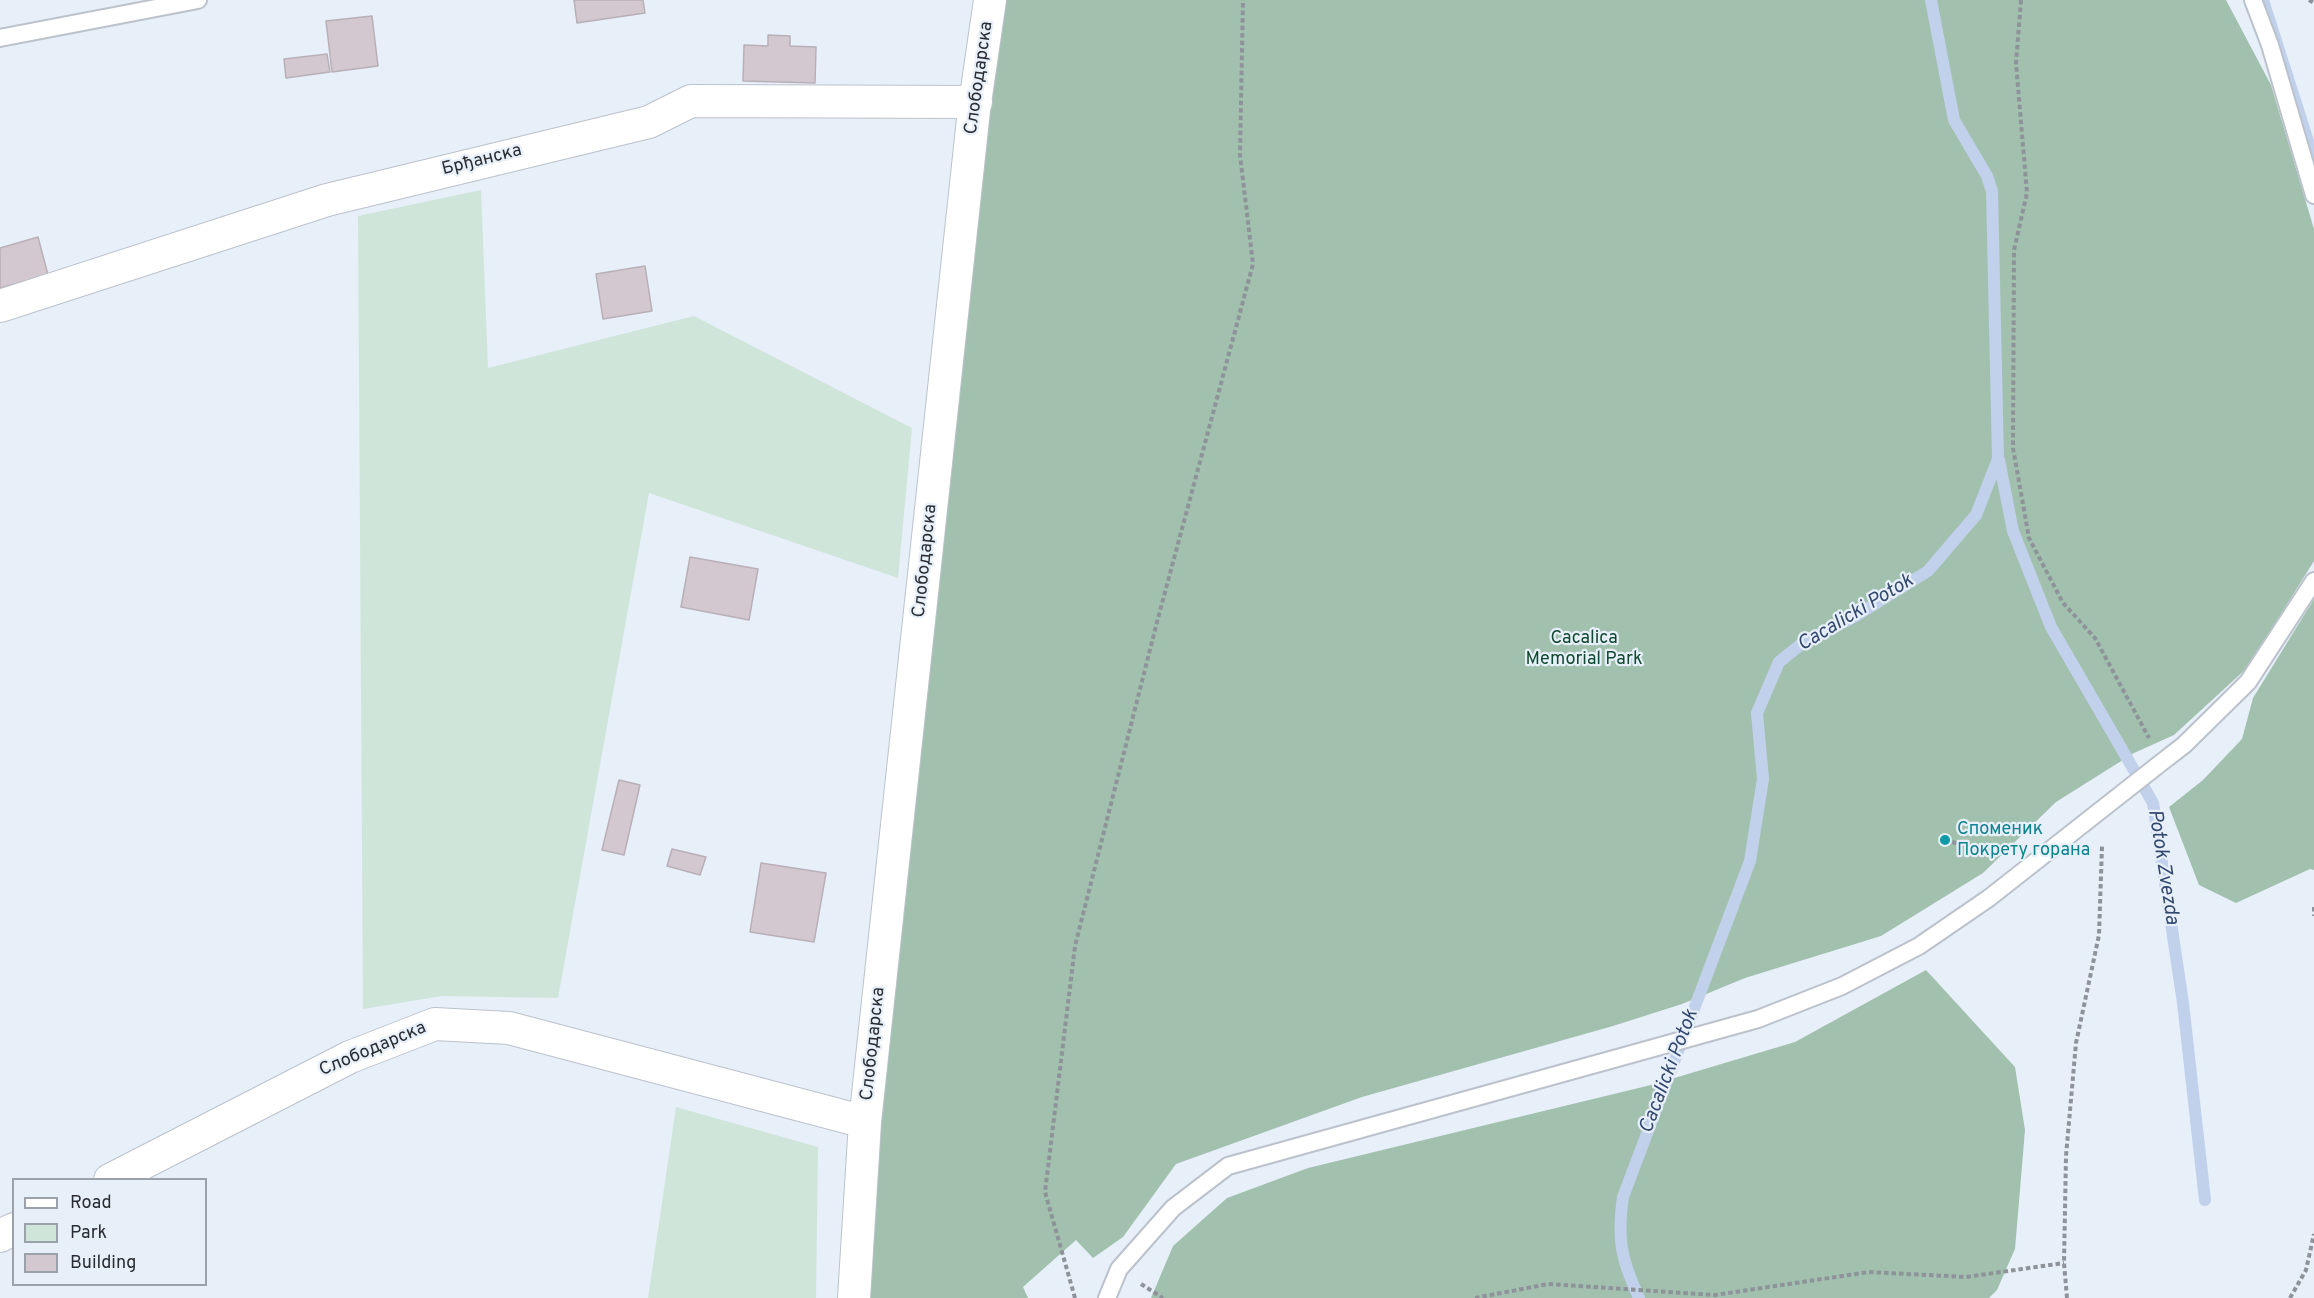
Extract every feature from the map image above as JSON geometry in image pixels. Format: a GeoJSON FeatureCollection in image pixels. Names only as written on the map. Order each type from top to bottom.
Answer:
{"type":"FeatureCollection","features":[{"type":"Feature","properties":{"kind":"street","name":"Слободарска"},"geometry":{"type":"LineString","coordinates":[[855,1298],[865,1122],[976,102],[990,0]]}},
{"type":"Feature","properties":{"kind":"street","name":"Брђанска"},"geometry":{"type":"LineString","coordinates":[[0,306],[327,200],[491,158],[649,122],[691,101],[976,102]]}},
{"type":"Feature","properties":{"kind":"street","name":"Слободарска"},"geometry":{"type":"LineString","coordinates":[[112,1178],[350,1057],[435,1024],[509,1028],[865,1122]]}},
{"type":"Feature","properties":{"kind":"lane"},"geometry":{"type":"LineString","coordinates":[[0,38],[198,0]]}},
{"type":"Feature","properties":{"kind":"lane"},"geometry":{"type":"LineString","coordinates":[[2253,0],[2270,45],[2314,195]]}},
{"type":"Feature","properties":{"kind":"lane"},"geometry":{"type":"LineString","coordinates":[[1107,1298],[1119,1269],[1173,1208],[1228,1166],[1758,1019],[1842,986],[1919,946],[2032,865],[2184,746],[2248,682],[2314,581]]}},
{"type":"Feature","properties":{"kind":"path"},"geometry":{"type":"LineString","coordinates":[[1075,1298],[1045,1192],[1075,946],[1157,622],[1253,264],[1240,155],[1243,0]]}},
{"type":"Feature","properties":{"kind":"path"},"geometry":{"type":"LineString","coordinates":[[2021,0],[2016,63],[2027,193],[2014,250],[2012,394],[2013,448],[2029,538],[2063,603],[2095,638],[2162,762]]}},
{"type":"Feature","properties":{"kind":"path"},"geometry":{"type":"LineString","coordinates":[[2309,0],[2314,3]]}},
{"type":"Feature","properties":{"kind":"path"},"geometry":{"type":"LineString","coordinates":[[1945,840],[2032,865]]}},
{"type":"Feature","properties":{"kind":"path"},"geometry":{"type":"LineString","coordinates":[[2067,1298],[2064,1263],[2066,1156],[2076,1043],[2099,935],[2103,844]]}},
{"type":"Feature","properties":{"kind":"path"},"geometry":{"type":"LineString","coordinates":[[2314,907],[2314,916]]}},
{"type":"Feature","properties":{"kind":"path"},"geometry":{"type":"LineString","coordinates":[[2290,1298],[2306,1270],[2314,1233]]}},
{"type":"Feature","properties":{"kind":"path"},"geometry":{"type":"LineString","coordinates":[[1475,1298],[1548,1284],[1715,1295],[1869,1272],[1966,1277],[2064,1263]]}},
{"type":"Feature","properties":{"kind":"green space","name":"Cacalica Memorial Park"},"geometry":{"type":"Polygon","coordinates":[[[990,0],[2226,0],[2271,85],[2314,229],[2314,561],[2247,668],[2174,735],[2134,753],[2056,802],[1983,873],[1881,936],[1745,978],[1682,1004],[1613,1026],[1362,1097],[1176,1164],[1123,1237],[1093,1258],[1076,1240],[1023,1287],[1028,1298],[854,1298],[990,0]]]}},
{"type":"Feature","properties":{"kind":"green space"},"geometry":{"type":"Polygon","coordinates":[[[481,190],[488,368],[694,316],[912,428],[898,578],[649,493],[558,998],[442,996],[363,1009],[358,216],[481,190]]]}},
{"type":"Feature","properties":{"kind":"green space"},"geometry":{"type":"Polygon","coordinates":[[[2314,599],[2314,870],[2310,869],[2236,903],[2199,885],[2169,807],[2203,780],[2242,739],[2253,698],[2314,599]]]}},
{"type":"Feature","properties":{"kind":"green space"},"geometry":{"type":"Polygon","coordinates":[[[1926,970],[2015,1067],[2025,1130],[2015,1249],[1997,1290],[1989,1298],[1151,1298],[1173,1246],[1227,1198],[1308,1168],[1651,1085],[1795,1042],[1926,970]]]}},
{"type":"Feature","properties":{"kind":"green space"},"geometry":{"type":"Polygon","coordinates":[[[676,1107],[818,1147],[816,1298],[648,1298],[676,1107]]]}},
{"type":"Feature","properties":{"kind":"building"},"geometry":{"type":"Polygon","coordinates":[[[574,0],[643,0],[645,13],[577,23],[574,0]]]}},
{"type":"Feature","properties":{"kind":"building"},"geometry":{"type":"Polygon","coordinates":[[[372,16],[378,66],[332,72],[326,21],[372,16]]]}},
{"type":"Feature","properties":{"kind":"building"},"geometry":{"type":"Polygon","coordinates":[[[768,35],[790,36],[790,46],[816,47],[815,83],[743,81],[744,45],[768,46],[768,35]]]}},
{"type":"Feature","properties":{"kind":"building"},"geometry":{"type":"Polygon","coordinates":[[[327,54],[330,72],[286,78],[284,59],[327,54]]]}},
{"type":"Feature","properties":{"kind":"building"},"geometry":{"type":"Polygon","coordinates":[[[38,237],[48,275],[0,288],[0,248],[38,237]]]}},
{"type":"Feature","properties":{"kind":"building"},"geometry":{"type":"Polygon","coordinates":[[[645,266],[652,311],[603,319],[596,274],[645,266]]]}},
{"type":"Feature","properties":{"kind":"building"},"geometry":{"type":"Polygon","coordinates":[[[690,557],[758,569],[749,620],[681,607],[690,557]]]}},
{"type":"Feature","properties":{"kind":"building"},"geometry":{"type":"Polygon","coordinates":[[[619,780],[640,785],[624,855],[602,850],[619,780]]]}},
{"type":"Feature","properties":{"kind":"building"},"geometry":{"type":"Polygon","coordinates":[[[672,849],[706,857],[700,875],[667,866],[672,849]]]}},
{"type":"Feature","properties":{"kind":"building"},"geometry":{"type":"Polygon","coordinates":[[[761,863],[826,873],[814,942],[750,932],[761,863]]]}},
{"type":"Feature","properties":{"kind":"waterway","name":"Cacalicki Potok"},"geometry":{"type":"LineString","coordinates":[[1639,1298],[1628,1272],[1622,1249],[1620,1225],[1623,1197],[1750,861],[1763,779],[1757,713],[1779,662],[1804,642],[1854,617],[1928,571],[1976,515],[1998,459],[1992,191],[1987,176],[1954,120],[1931,0]]}},
{"type":"Feature","properties":{"kind":"waterway"},"geometry":{"type":"LineString","coordinates":[[2263,0],[2314,160]]}},
{"type":"Feature","properties":{"kind":"waterway","name":"Potok Zvezda"},"geometry":{"type":"LineString","coordinates":[[1999,460],[2013,531],[2051,627],[2153,803],[2183,1003],[2205,1200]]}},
{"type":"Feature","properties":{"kind":"place","name":"Споменик Покрету горана"},"geometry":{"type":"Point","coordinates":[1945,840]}}]}
